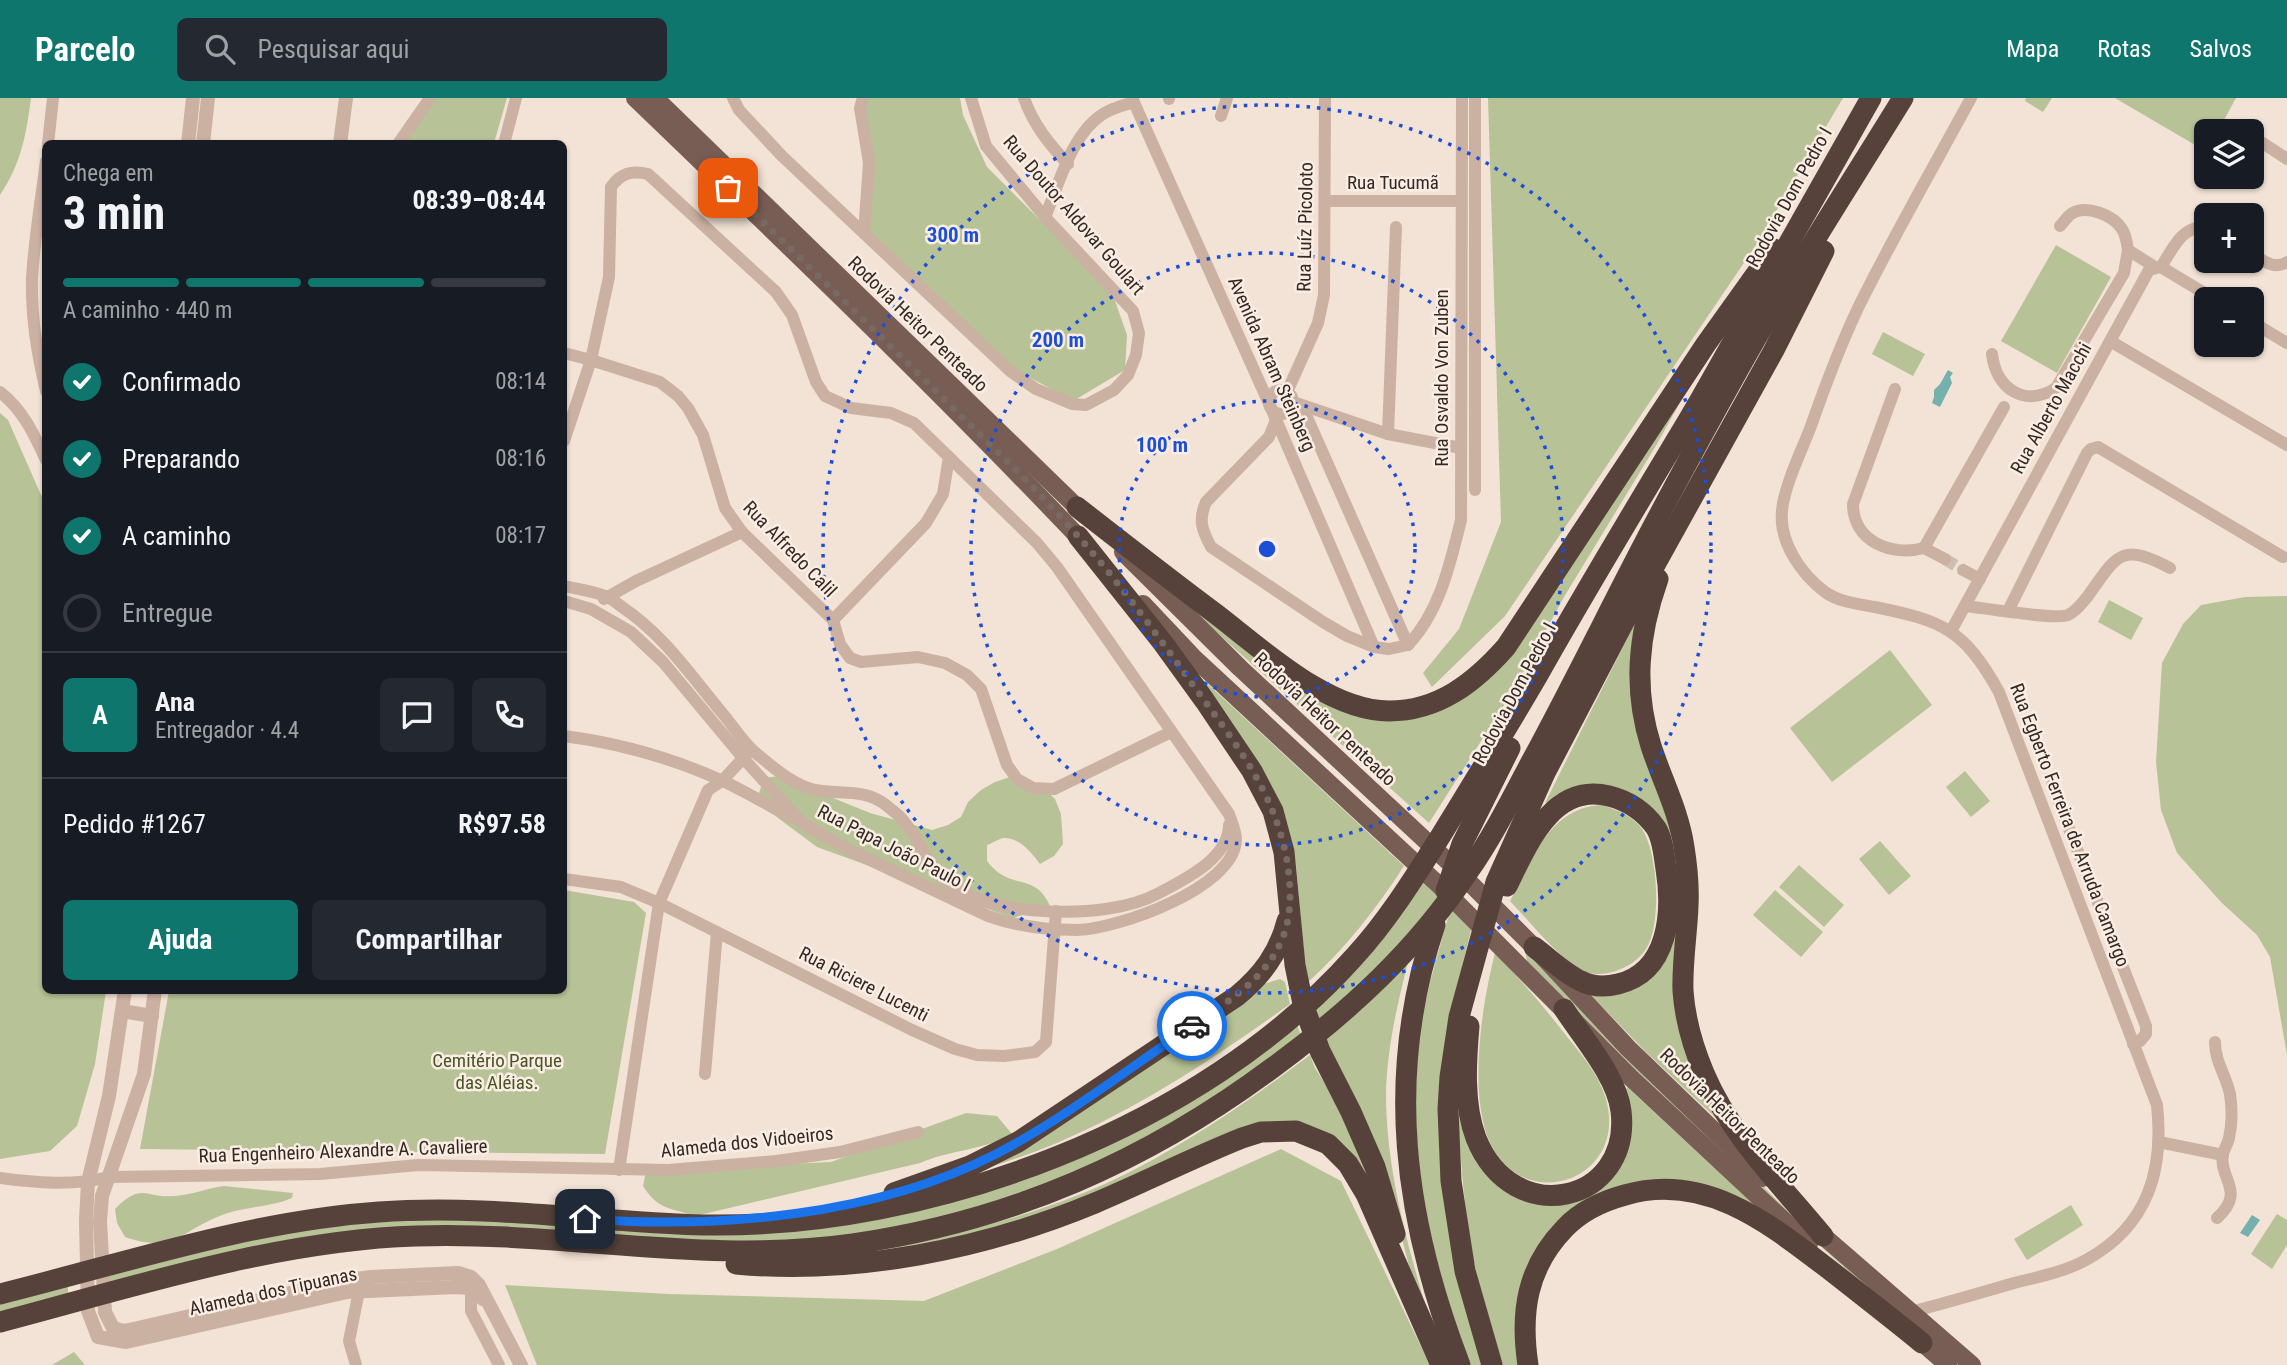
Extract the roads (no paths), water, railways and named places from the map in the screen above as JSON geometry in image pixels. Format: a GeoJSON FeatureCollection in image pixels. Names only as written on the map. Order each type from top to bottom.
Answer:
{"type":"FeatureCollection","features":[{"type":"Feature","properties":{"kind":"highway","name":"Rodovia Dom Pedro I"},"geometry":{"type":"LineString","coordinates":[[1460,1365],[1428,1268],[1408,1163],[1405,1126],[1406,1051],[1423,964],[1462,845],[1479,811],[1593,593],[1871,98]]}},
{"type":"Feature","properties":{"kind":"highway"},"geometry":{"type":"LineString","coordinates":[[1823,1236],[1750,1148],[1723,1110],[1696,1052],[1684,991],[1688,903],[1684,848],[1671,799],[1650,744],[1640,689],[1639,665],[1642,636],[1660,573],[1744,420],[1808,279],[1905,98]]}},
{"type":"Feature","properties":{"kind":"highway"},"geometry":{"type":"LineString","coordinates":[[0,1322],[261,1256],[337,1243],[426,1236],[687,1250],[784,1251],[887,1238],[987,1215],[1085,1180],[1178,1132],[1246,1088],[1305,1044],[1373,986],[1405,954],[1468,873],[1555,718],[1625,580],[1758,335],[1905,98]]}},
{"type":"Feature","properties":{"kind":"highway"},"geometry":{"type":"LineString","coordinates":[[1077,507],[1270,655],[1326,693],[1349,704],[1389,711],[1429,705],[1449,696],[1469,684],[1506,647],[1706,344],[1841,148]]}},
{"type":"Feature","properties":{"kind":"highway"},"geometry":{"type":"LineString","coordinates":[[1492,1365],[1465,1271],[1448,1145],[1450,1077],[1465,986],[1503,863],[1545,773],[1634,601],[1774,350]]}},
{"type":"Feature","properties":{"kind":"highway"},"geometry":{"type":"LineString","coordinates":[[0,1294],[275,1226],[380,1212],[412,1210],[508,1213],[677,1223],[795,1222],[853,1214],[965,1189],[1051,1160],[1119,1129],[1178,1097],[1273,1032],[1356,956],[1415,877],[1514,716],[1588,586],[1698,404]]}},
{"type":"Feature","properties":{"kind":"highway"},"geometry":{"type":"LineString","coordinates":[[1078,536],[1163,643],[1252,771],[1273,811],[1288,877],[1298,985],[1311,1030],[1375,1167],[1421,1320]]}},
{"type":"Feature","properties":{"kind":"highway"},"geometry":{"type":"LineString","coordinates":[[1530,942],[1582,982],[1595,985],[1608,986],[1624,982],[1636,977],[1651,965],[1660,951],[1665,935],[1668,880],[1658,831],[1647,816],[1634,806],[1600,794],[1570,799],[1545,819],[1532,836],[1478,948],[1467,1065],[1470,1116],[1475,1136],[1495,1171],[1523,1191],[1542,1196],[1576,1191],[1599,1177],[1613,1157],[1620,1131],[1621,1112],[1612,1084],[1564,1009]]}},
{"type":"Feature","properties":{"kind":"highway"},"geometry":{"type":"LineString","coordinates":[[677,1223],[801,1212],[868,1199],[920,1185],[994,1155],[1072,1107],[1251,984],[1272,960],[1279,946],[1290,902]]}},
{"type":"Feature","properties":{"kind":"highway"},"geometry":{"type":"LineString","coordinates":[[500,1238],[758,1266],[821,1265],[892,1258],[957,1247],[1027,1227],[1095,1203],[1242,1138],[1261,1132],[1296,1131],[1328,1144],[1357,1176],[1441,1365]]}},
{"type":"Feature","properties":{"kind":"highway"},"geometry":{"type":"LineString","coordinates":[[1528,1365],[1525,1308],[1538,1266],[1553,1240],[1574,1219],[1597,1205],[1636,1191],[1655,1189],[1693,1191],[1733,1204],[1752,1214],[1801,1248],[1922,1343]]}},
{"type":"Feature","properties":{"kind":"main road","name":"Rodovia Heitor Penteado"},"geometry":{"type":"LineString","coordinates":[[635,98],[1026,481],[1193,657],[1517,961],[1632,1078],[1762,1202],[1948,1365]]}},
{"type":"Feature","properties":{"kind":"main road","name":"Rodovia Heitor Penteado"},"geometry":{"type":"LineString","coordinates":[[654,98],[1240,668],[1454,867],[1530,942],[1628,1048],[1823,1236],[1972,1365]]}},
{"type":"Feature","properties":{"kind":"street"},"geometry":{"type":"LineString","coordinates":[[48,140],[53,98]]}},
{"type":"Feature","properties":{"kind":"street"},"geometry":{"type":"LineString","coordinates":[[188,140],[193,98]]}},
{"type":"Feature","properties":{"kind":"street"},"geometry":{"type":"LineString","coordinates":[[203,140],[208,98]]}},
{"type":"Feature","properties":{"kind":"street"},"geometry":{"type":"LineString","coordinates":[[341,140],[346,98]]}},
{"type":"Feature","properties":{"kind":"street"},"geometry":{"type":"LineString","coordinates":[[401,140],[430,98]]}},
{"type":"Feature","properties":{"kind":"street"},"geometry":{"type":"LineString","coordinates":[[505,140],[516,98]]}},
{"type":"Feature","properties":{"kind":"street","name":"Rua Doutor Aldovar Goulart"},"geometry":{"type":"LineString","coordinates":[[733,98],[739,110],[782,156],[1010,371],[1036,389],[1072,404],[1086,405],[1114,390],[1129,374],[1136,355],[1139,333],[1133,311],[1045,217],[986,146],[971,98]]}},
{"type":"Feature","properties":{"kind":"street"},"geometry":{"type":"LineString","coordinates":[[863,98],[860,108],[869,163],[864,233]]}},
{"type":"Feature","properties":{"kind":"street"},"geometry":{"type":"LineString","coordinates":[[1024,98],[1047,142],[1068,164]]}},
{"type":"Feature","properties":{"kind":"street"},"geometry":{"type":"LineString","coordinates":[[1221,116],[1227,98]]}},
{"type":"Feature","properties":{"kind":"street","name":"Rua Luíz Picoloto"},"geometry":{"type":"LineString","coordinates":[[1294,400],[1324,295],[1325,98]]}},
{"type":"Feature","properties":{"kind":"street","name":"Rua Osvaldo Von Zuben"},"geometry":{"type":"LineString","coordinates":[[1408,645],[1419,634],[1447,578],[1461,520],[1462,98]]}},
{"type":"Feature","properties":{"kind":"street","name":"Rua Osvaldo Von Zuben"},"geometry":{"type":"LineString","coordinates":[[1475,98],[1475,490]]}},
{"type":"Feature","properties":{"kind":"street","name":"Rua Egberto Ferreira de Arruda Camargo"},"geometry":{"type":"LineString","coordinates":[[1911,1312],[2059,1271],[2106,1248],[2125,1229],[2150,1189],[2157,1169],[2160,1142],[2157,1105],[1999,692],[1984,665],[1967,644],[1951,631],[1927,620],[1844,601],[1827,593],[1807,577],[1793,557],[1784,534],[1782,511],[1825,387],[1858,308],[1970,98]]}},
{"type":"Feature","properties":{"kind":"street"},"geometry":{"type":"LineString","coordinates":[[1045,217],[1078,140],[1088,126],[1105,113],[1133,100]]}},
{"type":"Feature","properties":{"kind":"street","name":"Avenida Abram Steinberg"},"geometry":{"type":"LineString","coordinates":[[1133,100],[1374,647]]}},
{"type":"Feature","properties":{"kind":"street"},"geometry":{"type":"LineString","coordinates":[[2264,144],[2287,159]]}},
{"type":"Feature","properties":{"kind":"street"},"geometry":{"type":"LineString","coordinates":[[567,432],[591,360],[608,277],[611,187],[617,179],[636,171],[648,174],[776,292],[792,316],[817,383],[825,396],[850,408],[891,413],[914,423],[1037,543],[1057,567],[1229,814]]}},
{"type":"Feature","properties":{"kind":"street"},"geometry":{"type":"LineString","coordinates":[[41,352],[33,314],[32,278],[42,194]]}},
{"type":"Feature","properties":{"kind":"street","name":"Rua Tucumã"},"geometry":{"type":"LineString","coordinates":[[1326,201],[1460,201]]}},
{"type":"Feature","properties":{"kind":"street"},"geometry":{"type":"LineString","coordinates":[[1992,354],[1994,367],[2009,389],[2033,397],[2043,396],[2056,388],[2124,273],[2128,250],[2123,230],[2115,221],[2102,213],[2073,212],[2060,226]]}},
{"type":"Feature","properties":{"kind":"street"},"geometry":{"type":"LineString","coordinates":[[1388,434],[1396,226]]}},
{"type":"Feature","properties":{"kind":"street","name":"Rua Alberto Macchi"},"geometry":{"type":"LineString","coordinates":[[1951,631],[2149,270],[2158,267],[2176,242],[2194,228]]}},
{"type":"Feature","properties":{"kind":"street"},"geometry":{"type":"LineString","coordinates":[[2128,250],[2194,288]]}},
{"type":"Feature","properties":{"kind":"street"},"geometry":{"type":"LineString","coordinates":[[2264,261],[2278,266],[2287,262]]}},
{"type":"Feature","properties":{"kind":"street"},"geometry":{"type":"LineString","coordinates":[[2264,329],[2287,343]]}},
{"type":"Feature","properties":{"kind":"street"},"geometry":{"type":"LineString","coordinates":[[2110,341],[2287,445]]}},
{"type":"Feature","properties":{"kind":"street","name":"Rua Alfredo Calil"},"geometry":{"type":"LineString","coordinates":[[567,354],[660,383],[678,396],[703,435],[725,508],[742,532],[833,621],[841,644],[850,658],[862,662],[918,657],[945,663],[967,675],[981,689],[1007,765],[1017,779],[1033,788],[1054,789],[1171,732]]}},
{"type":"Feature","properties":{"kind":"street"},"geometry":{"type":"LineString","coordinates":[[1895,388],[1853,504],[1853,517],[1869,539],[1881,547],[1897,551],[1924,548],[1945,559]]}},
{"type":"Feature","properties":{"kind":"street"},"geometry":{"type":"LineString","coordinates":[[1294,400],[1408,645],[1389,649],[1374,647],[1323,622],[1211,547],[1202,529],[1200,516],[1206,502],[1269,437],[1273,414],[1271,396],[1276,391],[1388,434],[1461,447]]}},
{"type":"Feature","properties":{"kind":"street"},"geometry":{"type":"LineString","coordinates":[[0,392],[14,402],[31,427],[42,451]]}},
{"type":"Feature","properties":{"kind":"street"},"geometry":{"type":"LineString","coordinates":[[1924,548],[2004,408]]}},
{"type":"Feature","properties":{"kind":"street"},"geometry":{"type":"LineString","coordinates":[[2008,611],[2087,453],[2098,447],[2283,557]]}},
{"type":"Feature","properties":{"kind":"street"},"geometry":{"type":"LineString","coordinates":[[833,621],[931,516],[943,494],[949,457]]}},
{"type":"Feature","properties":{"kind":"street"},"geometry":{"type":"LineString","coordinates":[[591,609],[607,596],[742,532]]}},
{"type":"Feature","properties":{"kind":"street"},"geometry":{"type":"LineString","coordinates":[[1965,606],[2058,616],[2070,614],[2080,606],[2111,564],[2124,556],[2147,556],[2170,568]]}},
{"type":"Feature","properties":{"kind":"street"},"geometry":{"type":"LineString","coordinates":[[1963,570],[1980,579]]}},
{"type":"Feature","properties":{"kind":"street","name":"Rua Papa João Paulo I"},"geometry":{"type":"LineString","coordinates":[[567,587],[607,596],[666,642],[802,823],[845,848],[988,916],[1009,923],[1080,930],[1109,925],[1158,910],[1182,898],[1225,867],[1236,842],[1229,814]]}},
{"type":"Feature","properties":{"kind":"street","name":"Rua Papa João Paulo I"},"geometry":{"type":"LineString","coordinates":[[567,602],[591,609],[631,632],[663,662],[747,753],[793,782],[816,790],[855,792],[882,802],[903,820],[925,857],[944,880],[964,892],[990,902],[1056,911],[1100,911],[1146,900],[1208,862],[1222,850],[1229,837],[1229,814]]}},
{"type":"Feature","properties":{"kind":"street"},"geometry":{"type":"LineString","coordinates":[[567,737],[668,760],[722,781],[802,823]]}},
{"type":"Feature","properties":{"kind":"street"},"geometry":{"type":"LineString","coordinates":[[620,1170],[659,903],[708,790],[722,781],[747,753]]}},
{"type":"Feature","properties":{"kind":"street"},"geometry":{"type":"LineString","coordinates":[[2053,785],[2146,1026],[2146,1034],[2133,1044]]}},
{"type":"Feature","properties":{"kind":"street","name":"Rua Riciere Lucenti"},"geometry":{"type":"LineString","coordinates":[[567,879],[621,887],[659,903],[912,1030],[977,1055],[1004,1056],[1035,1052],[1046,1042],[1056,911]]}},
{"type":"Feature","properties":{"kind":"street"},"geometry":{"type":"LineString","coordinates":[[705,1074],[717,932]]}},
{"type":"Feature","properties":{"kind":"street"},"geometry":{"type":"LineString","coordinates":[[124,994],[109,1096],[88,1182],[88,1311],[98,1336],[113,1328],[104,1312],[100,1221],[102,1196],[144,1074],[155,994]]}},
{"type":"Feature","properties":{"kind":"street"},"geometry":{"type":"LineString","coordinates":[[122,1011],[152,1016]]}},
{"type":"Feature","properties":{"kind":"street"},"geometry":{"type":"LineString","coordinates":[[2215,1042],[2217,1062],[2228,1085],[2231,1099],[2229,1138],[2223,1155],[2231,1193],[2229,1204],[2217,1218]]}},
{"type":"Feature","properties":{"kind":"street","name":"Alameda dos Vidoeiros"},"geometry":{"type":"LineString","coordinates":[[620,1170],[668,1170],[776,1161],[841,1152],[918,1132]]}},
{"type":"Feature","properties":{"kind":"street"},"geometry":{"type":"LineString","coordinates":[[2160,1142],[2223,1155]]}},
{"type":"Feature","properties":{"kind":"street","name":"Rua Engenheiro Alexandre A. Cavaliere"},"geometry":{"type":"LineString","coordinates":[[109,1177],[316,1174],[418,1165],[620,1170]]}},
{"type":"Feature","properties":{"kind":"street"},"geometry":{"type":"LineString","coordinates":[[0,1178],[28,1182],[88,1182],[109,1177]]}},
{"type":"Feature","properties":{"kind":"street","name":"Alameda dos Tipuanas"},"geometry":{"type":"LineString","coordinates":[[98,1336],[126,1342],[172,1326],[360,1285],[405,1282],[458,1273],[471,1277],[479,1285],[489,1305]]}},
{"type":"Feature","properties":{"kind":"street","name":"Alameda dos Tipuanas"},"geometry":{"type":"LineString","coordinates":[[405,1282],[471,1289]]}},
{"type":"Feature","properties":{"kind":"street"},"geometry":{"type":"LineString","coordinates":[[356,1365],[349,1341],[360,1285]]}},
{"type":"Feature","properties":{"kind":"street"},"geometry":{"type":"LineString","coordinates":[[471,1289],[489,1305],[521,1365]]}},
{"type":"Feature","properties":{"kind":"street"},"geometry":{"type":"LineString","coordinates":[[471,1289],[471,1311],[499,1365]]}},
{"type":"Feature","properties":{"kind":"street","name":"Alameda dos Tipuanas"},"geometry":{"type":"LineString","coordinates":[[113,1328],[124,1331],[172,1326]]}},
{"type":"Feature","properties":{"kind":"water"},"geometry":{"type":"Polygon","coordinates":[[[1948,370],[1953,373],[1950,377],[1952,383],[1940,407],[1932,403],[1934,390],[1948,370]]]}},
{"type":"Feature","properties":{"kind":"water"},"geometry":{"type":"Polygon","coordinates":[[[2252,1215],[2260,1220],[2248,1237],[2240,1233],[2252,1215]]]}},
{"type":"Feature","properties":{"kind":"tunnel"},"geometry":{"type":"LineString","coordinates":[[1945,559],[1963,570]]}},
{"type":"Feature","properties":{"kind":"park label","name":"Cemitério Parque das Aléias."},"geometry":{"type":"Point","coordinates":[497,1071]}}]}
